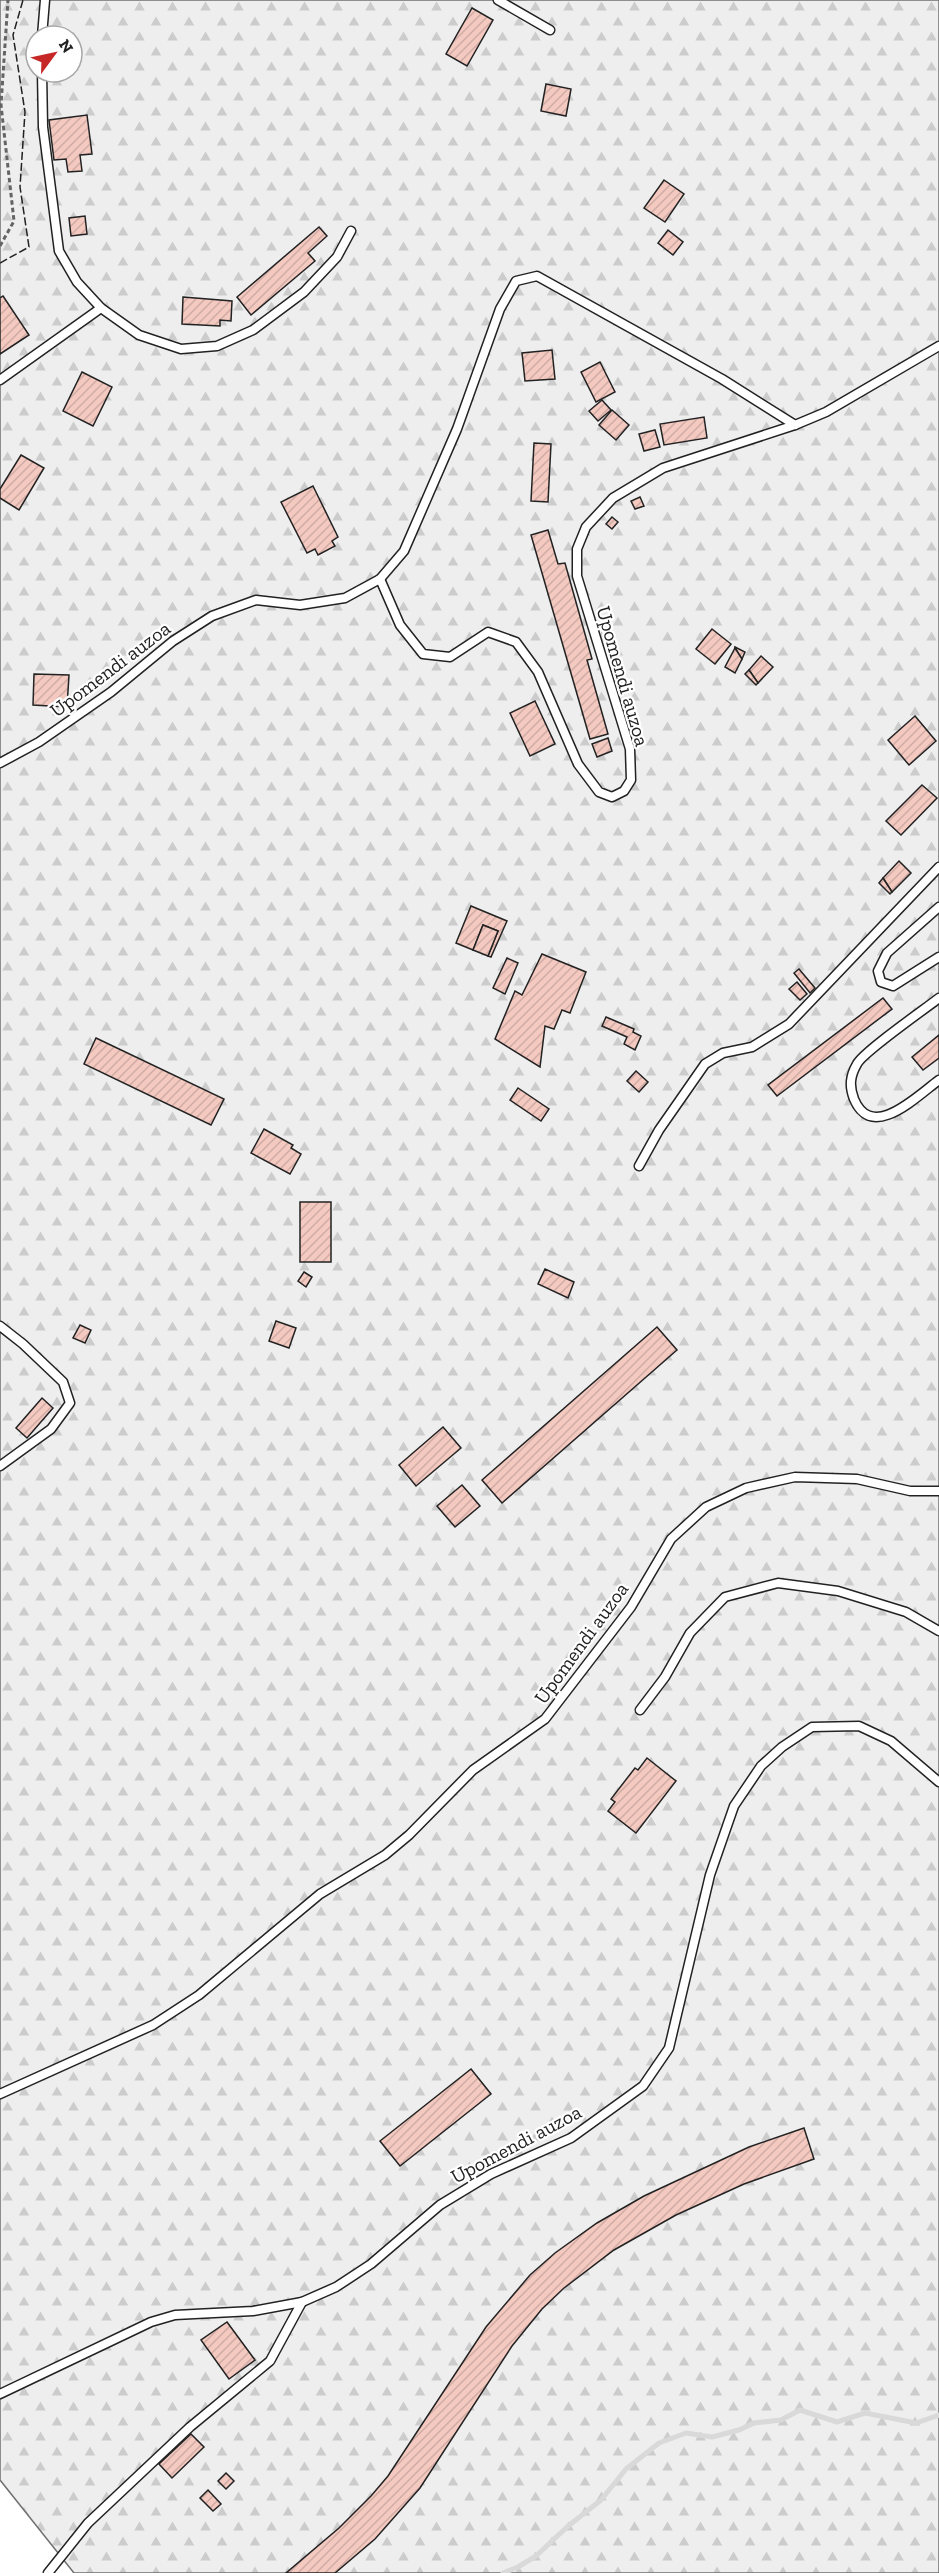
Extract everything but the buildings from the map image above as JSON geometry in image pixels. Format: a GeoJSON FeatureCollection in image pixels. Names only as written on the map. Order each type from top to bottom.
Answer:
{"type":"FeatureCollection","features":[{"type":"Feature","properties":{"kind":"lane"},"geometry":{"type":"LineString","coordinates":[[43,24],[45,0]]}},
{"type":"Feature","properties":{"kind":"lane"},"geometry":{"type":"LineString","coordinates":[[498,0],[550,30]]}},
{"type":"Feature","properties":{"kind":"lane"},"geometry":{"type":"LineString","coordinates":[[42,84],[44,127],[59,251],[77,282],[102,308],[139,335],[181,349],[217,346],[253,330],[304,292],[337,257],[351,231]]}},
{"type":"Feature","properties":{"kind":"lane","name":"Upomendi auzoa"},"geometry":{"type":"LineString","coordinates":[[0,763],[39,742],[102,698],[173,641],[212,616],[256,600],[300,605],[345,598],[380,579],[404,551],[457,429],[500,309],[516,281],[537,276],[722,379],[795,425]]}},
{"type":"Feature","properties":{"kind":"lane"},"geometry":{"type":"LineString","coordinates":[[0,380],[102,308]]}},
{"type":"Feature","properties":{"kind":"lane","name":"Upomendi auzoa"},"geometry":{"type":"LineString","coordinates":[[380,579],[400,625],[423,654],[450,657],[488,632],[516,642],[538,672],[578,764],[598,792],[612,797],[624,790],[631,780],[630,749],[577,576],[577,549],[586,527],[613,498],[663,468],[795,425],[826,412],[939,346]]}},
{"type":"Feature","properties":{"kind":"lane"},"geometry":{"type":"LineString","coordinates":[[639,1166],[659,1130],[705,1064],[723,1053],[752,1047],[789,1024],[939,867]]}},
{"type":"Feature","properties":{"kind":"lane"},"geometry":{"type":"LineString","coordinates":[[939,907],[887,953],[878,971],[881,982],[893,986],[939,957]]}},
{"type":"Feature","properties":{"kind":"lane"},"geometry":{"type":"LineString","coordinates":[[939,998],[858,1061],[850,1081],[861,1113],[874,1118],[886,1117],[939,1080]]}},
{"type":"Feature","properties":{"kind":"lane"},"geometry":{"type":"LineString","coordinates":[[0,1326],[23,1344],[63,1382],[70,1403],[51,1429],[0,1466]]}},
{"type":"Feature","properties":{"kind":"lane","name":"Upomendi auzoa"},"geometry":{"type":"LineString","coordinates":[[0,2094],[153,2025],[200,1995],[320,1894],[385,1855],[409,1835],[472,1770],[545,1719],[631,1607],[670,1539],[706,1507],[746,1488],[795,1477],[857,1479],[910,1491],[939,1491]]}},
{"type":"Feature","properties":{"kind":"lane"},"geometry":{"type":"LineString","coordinates":[[640,1710],[665,1677],[690,1633],[725,1598],[778,1583],[838,1591],[906,1612],[939,1631]]}},
{"type":"Feature","properties":{"kind":"lane","name":"Upomendi auzoa"},"geometry":{"type":"LineString","coordinates":[[0,2394],[151,2322],[175,2316],[254,2311],[302,2302],[336,2287],[370,2264],[440,2205],[492,2174],[571,2138],[643,2086],[669,2049],[710,1875],[734,1806],[761,1766],[782,1747],[812,1727],[859,1726],[891,1741],[939,1782]]}},
{"type":"Feature","properties":{"kind":"lane"},"geometry":{"type":"LineString","coordinates":[[48,2573],[88,2523],[190,2427],[270,2361],[302,2302]]}},
{"type":"Feature","properties":{"kind":"path"},"geometry":{"type":"LineString","coordinates":[[0,246],[14,221],[1,105],[8,0]]}},
{"type":"Feature","properties":{"kind":"green space"},"geometry":{"type":"Polygon","coordinates":[[[0,0],[939,0],[939,2573],[74,2573],[0,2480],[0,0]]]}},
{"type":"Feature","properties":{"kind":"waterway"},"geometry":{"type":"LineString","coordinates":[[503,2573],[536,2556],[601,2500],[626,2469],[659,2443],[686,2433],[712,2437],[739,2430],[754,2423],[781,2420],[800,2410],[837,2422],[865,2413],[916,2423],[939,2415]]}},
{"type":"Feature","properties":{"kind":"fence"},"geometry":{"type":"LineString","coordinates":[[0,263],[29,247],[20,187],[25,112],[13,35],[23,0]]}}]}
